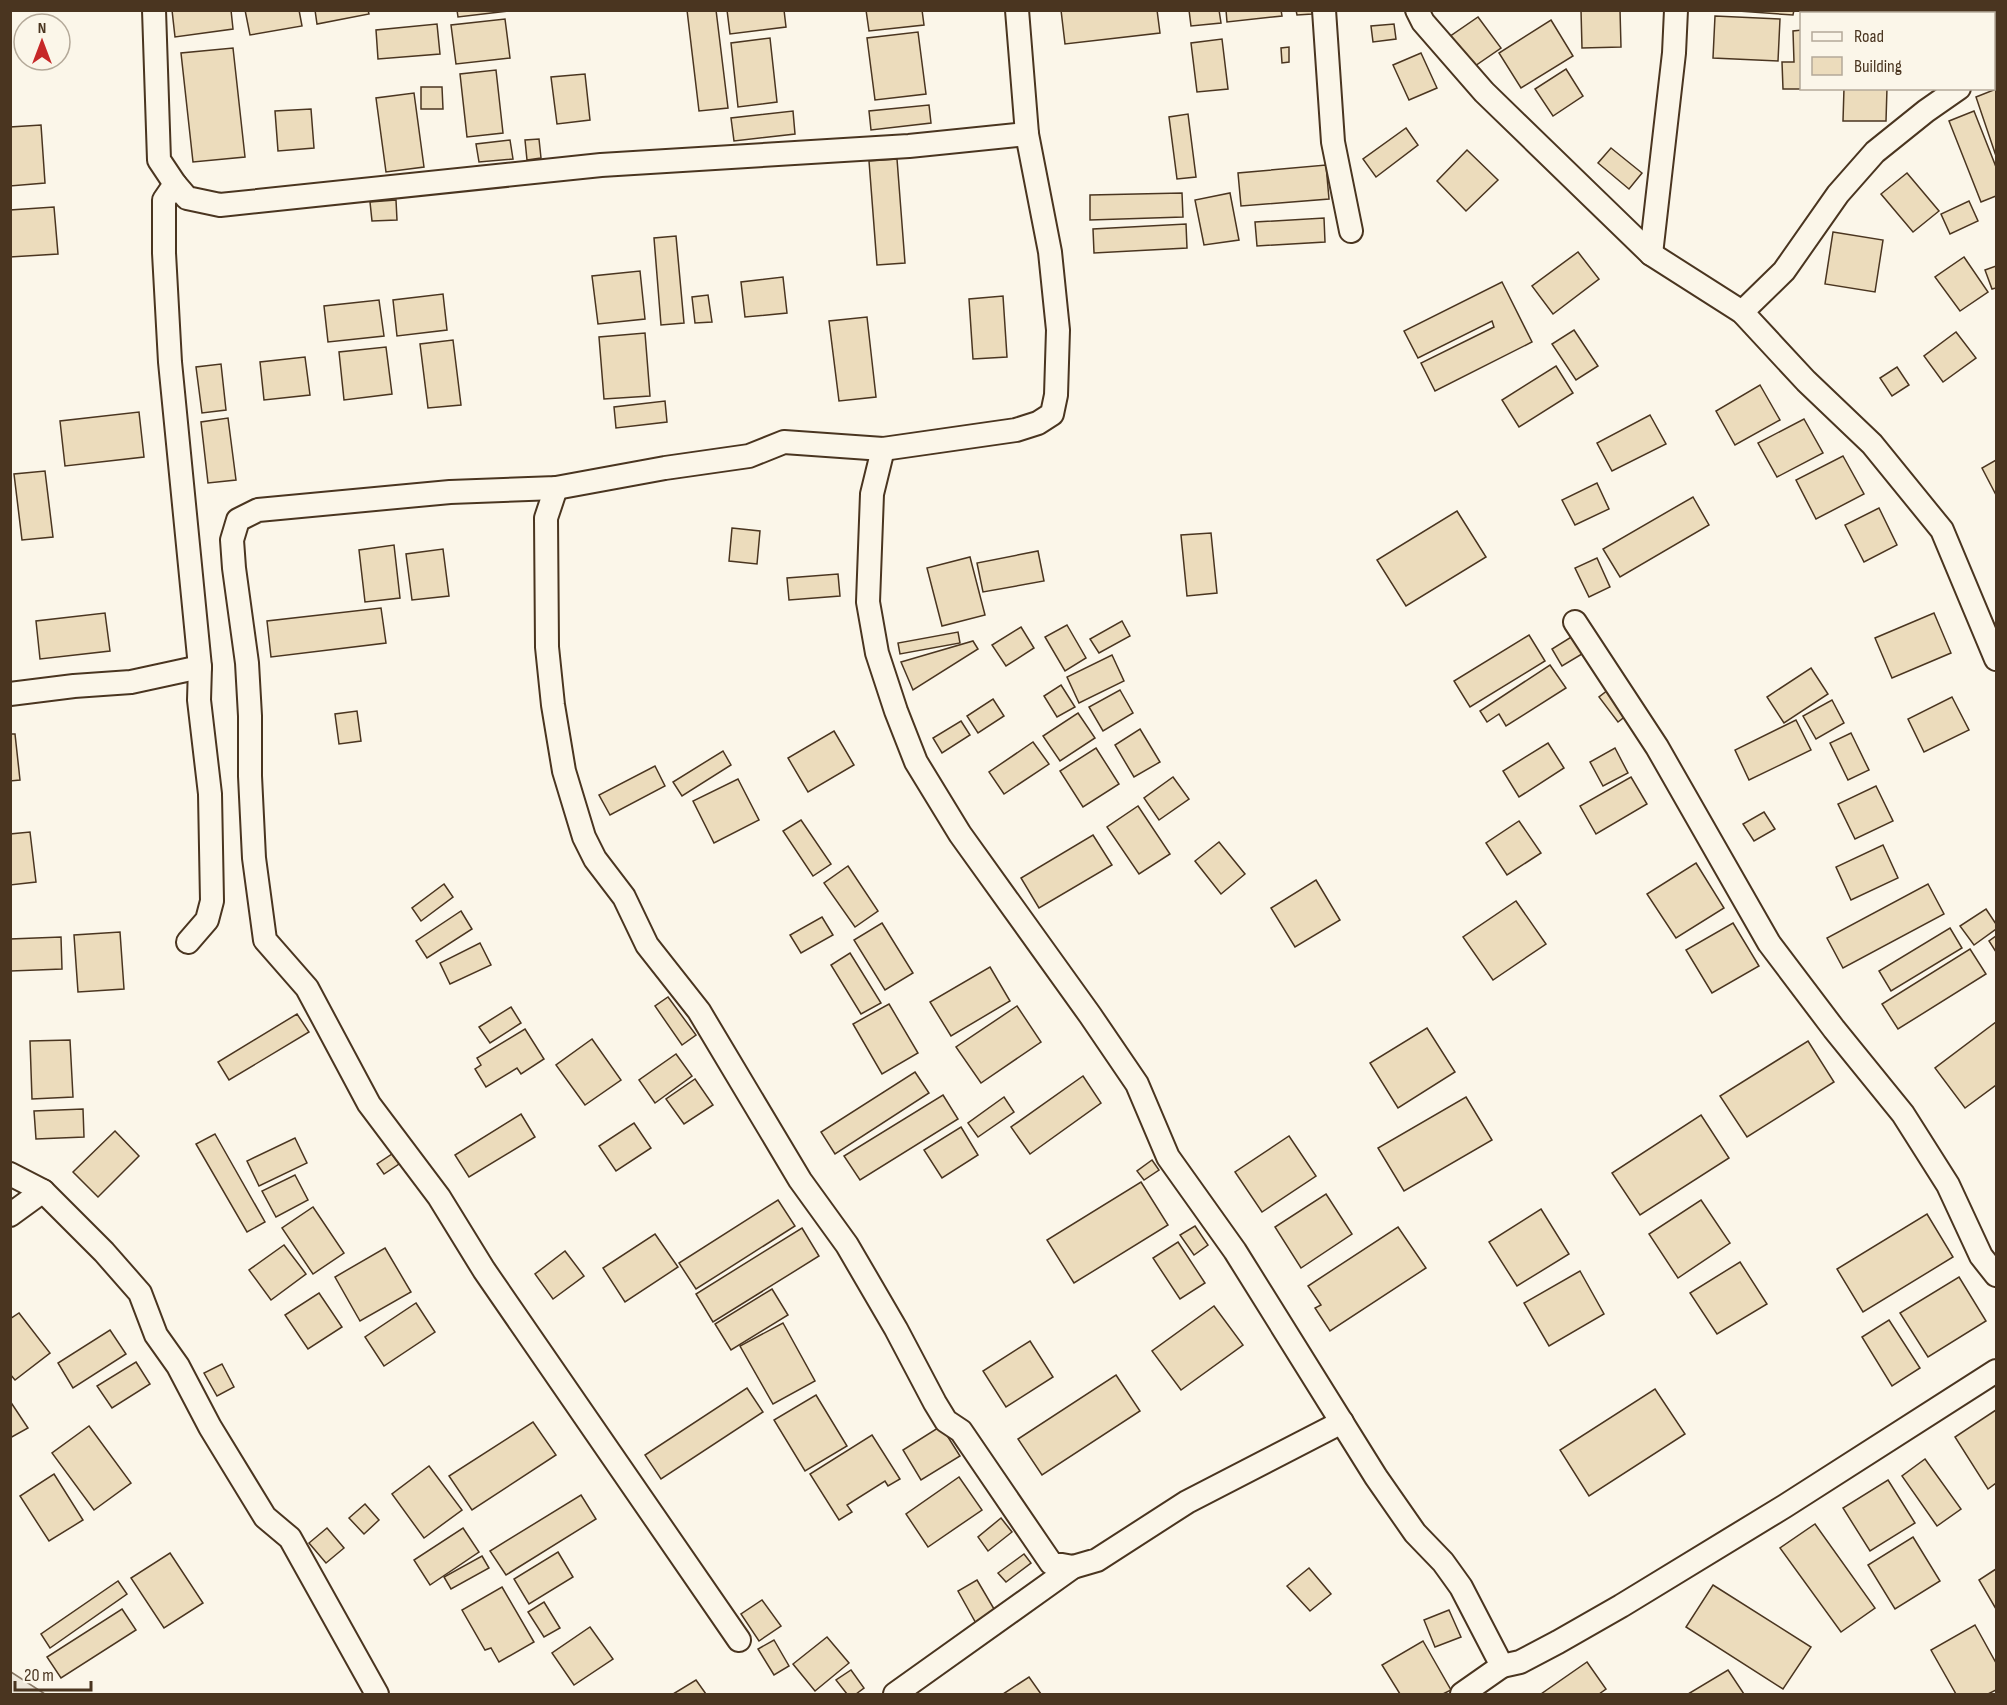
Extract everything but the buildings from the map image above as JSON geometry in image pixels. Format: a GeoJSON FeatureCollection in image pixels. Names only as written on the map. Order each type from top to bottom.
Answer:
{"type":"FeatureCollection","features":[{"type":"Feature","properties":{"kind":"street"},"geometry":{"type":"LineString","coordinates":[[154,10],[159,160],[175,184],[188,198],[220,205],[601,165],[909,146],[1027,134]]}},
{"type":"Feature","properties":{"kind":"street"},"geometry":{"type":"LineString","coordinates":[[739,1640],[484,1270],[439,1197],[369,1104],[308,988],[265,940],[254,858],[247,663],[232,540],[238,519],[258,510],[450,492],[556,488],[665,468],[749,456],[784,442],[883,449],[1016,430],[1038,423],[1052,414],[1056,395],[1058,330],[1050,252],[1027,134],[1017,10]]}},
{"type":"Feature","properties":{"kind":"street"},"geometry":{"type":"LineString","coordinates":[[1324,10],[1333,142],[1351,231]]}},
{"type":"Feature","properties":{"kind":"street"},"geometry":{"type":"LineString","coordinates":[[1417,10],[1423,22],[1484,92],[1651,254],[1742,312],[1806,381],[1872,444],[1942,530],[1996,659]]}},
{"type":"Feature","properties":{"kind":"street"},"geometry":{"type":"LineString","coordinates":[[1651,254],[1674,53],[1676,10]]}},
{"type":"Feature","properties":{"kind":"street"},"geometry":{"type":"LineString","coordinates":[[1742,312],[1784,271],[1838,194],[1875,152],[1956,90]]}},
{"type":"Feature","properties":{"kind":"street"},"geometry":{"type":"LineString","coordinates":[[175,184],[165,200],[164,253],[170,362],[200,667],[199,700],[210,794],[212,901],[207,920],[188,942]]}},
{"type":"Feature","properties":{"kind":"street"},"geometry":{"type":"LineString","coordinates":[[883,449],[872,494],[868,602],[877,653],[916,762],[960,834],[1137,1084],[1168,1156],[1235,1251],[1376,1478],[1415,1533],[1443,1562],[1461,1587],[1502,1666]]}},
{"type":"Feature","properties":{"kind":"street"},"geometry":{"type":"LineString","coordinates":[[556,488],[546,518],[548,658],[564,771],[584,837],[595,859],[624,897],[646,945],[699,1011],[800,1180],[847,1245],[946,1421],[962,1431],[1051,1563],[1073,1567]]}},
{"type":"Feature","properties":{"kind":"street"},"geometry":{"type":"LineString","coordinates":[[1575,622],[1657,747],[1769,943],[1834,1029],[1903,1114],[1948,1185],[1981,1256],[1996,1275]]}},
{"type":"Feature","properties":{"kind":"street"},"geometry":{"type":"LineString","coordinates":[[10,694],[131,682],[200,667]]}},
{"type":"Feature","properties":{"kind":"street"},"geometry":{"type":"LineString","coordinates":[[10,1174],[43,1191],[104,1252],[140,1293],[156,1335],[178,1366],[210,1427],[265,1517],[290,1538],[377,1695]]}},
{"type":"Feature","properties":{"kind":"street"},"geometry":{"type":"LineString","coordinates":[[10,1215],[43,1191]]}},
{"type":"Feature","properties":{"kind":"street"},"geometry":{"type":"LineString","coordinates":[[1462,1695],[1502,1666],[1520,1662],[1539,1652],[1785,1506],[1996,1371]]}},
{"type":"Feature","properties":{"kind":"street"},"geometry":{"type":"LineString","coordinates":[[895,1695],[1073,1567],[1097,1560],[1187,1502],[1342,1422]]}},
{"type":"Feature","properties":{"kind":"shaded area"},"geometry":{"type":"Polygon","coordinates":[[[11,1672],[45,1694],[11,1694],[11,1672]]]}}]}
